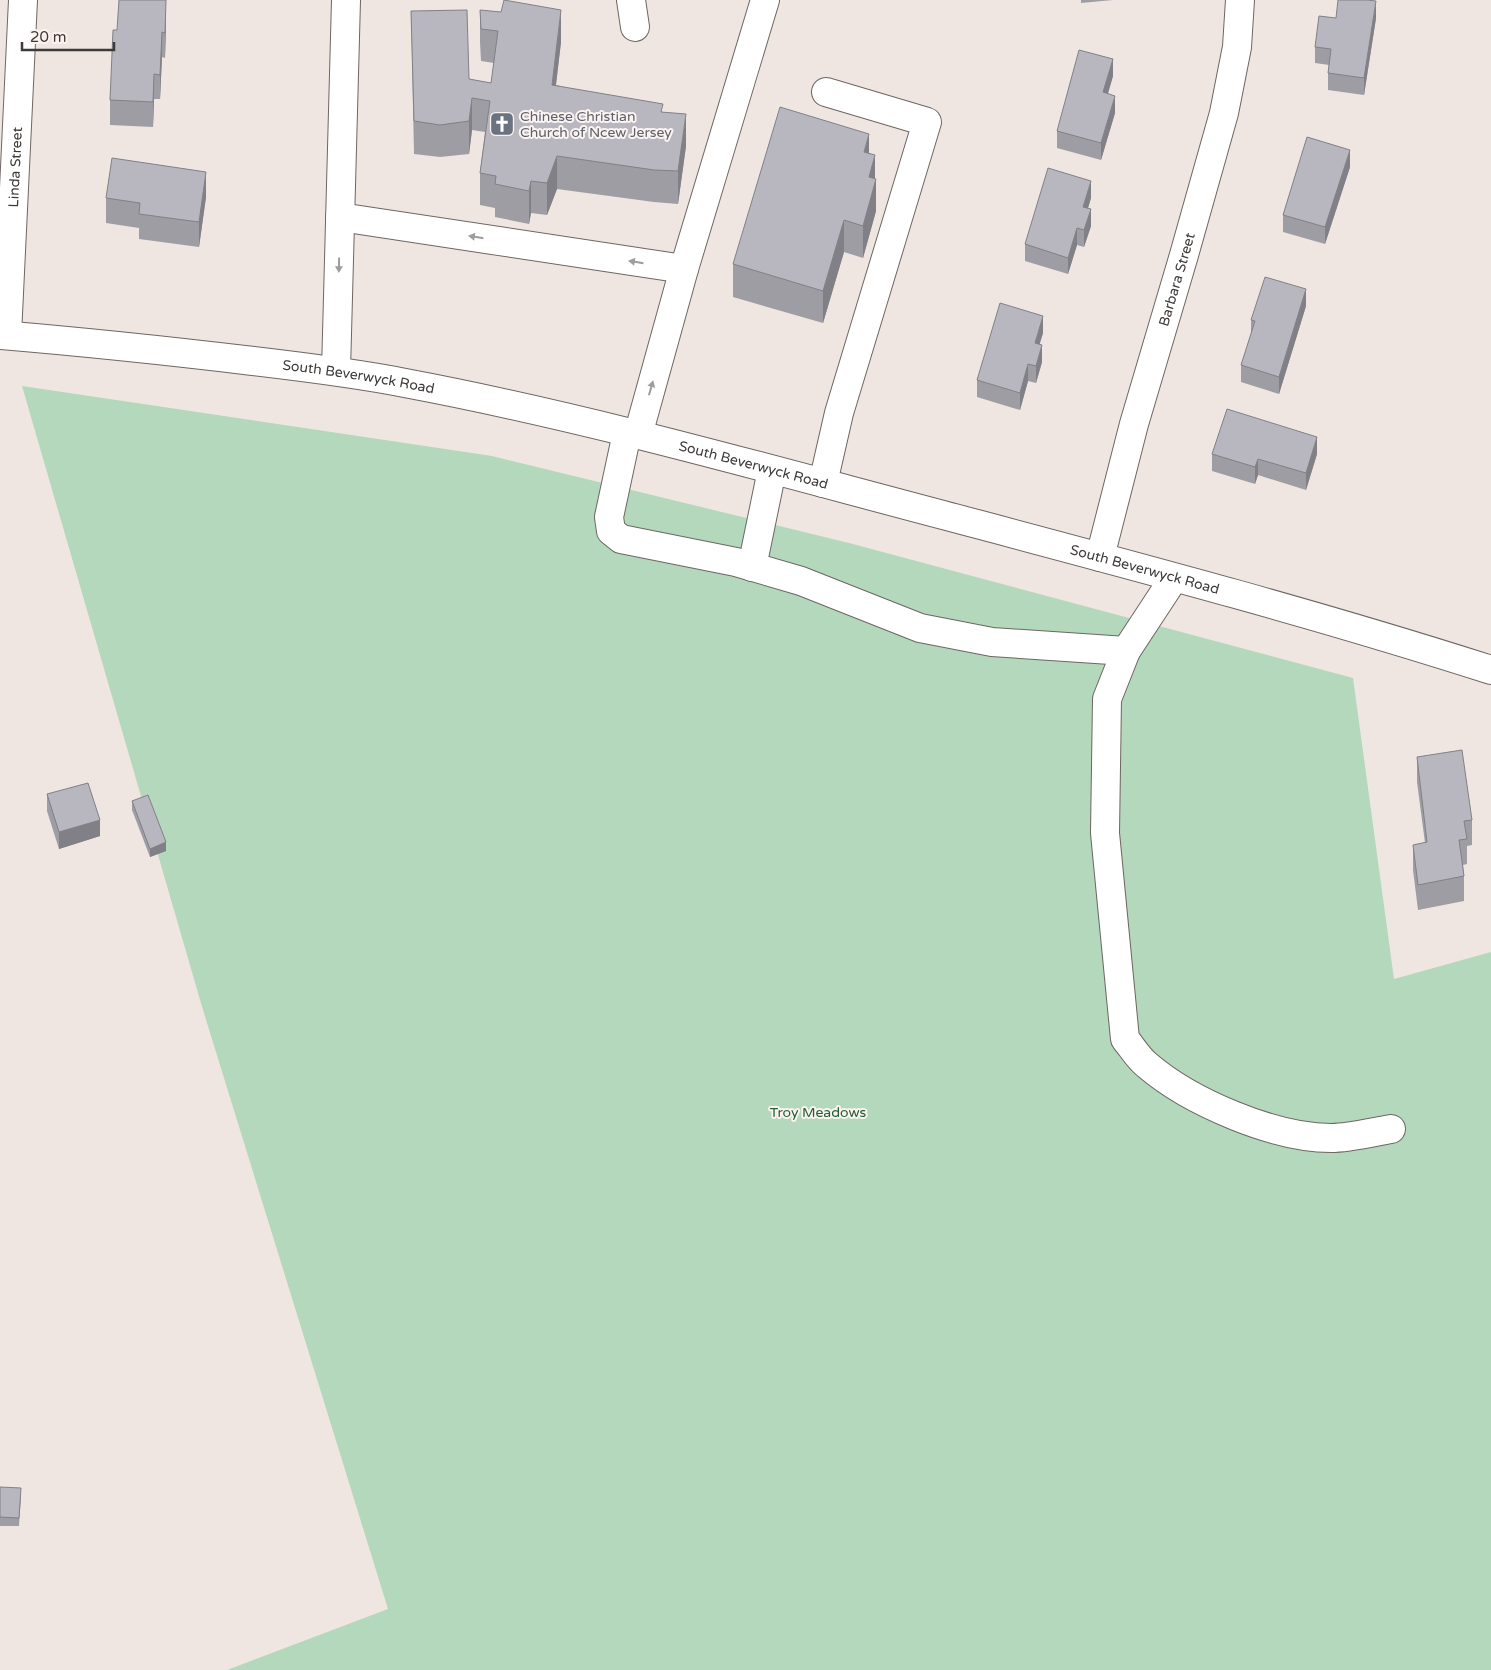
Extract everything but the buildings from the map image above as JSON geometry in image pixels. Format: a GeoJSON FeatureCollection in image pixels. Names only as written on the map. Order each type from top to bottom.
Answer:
{"type":"FeatureCollection","features":[{"type":"Feature","properties":{"kind":"main road","name":"Linda Street"},"geometry":{"type":"LineString","coordinates":[[3,335],[23,0]]}},
{"type":"Feature","properties":{"kind":"main road"},"geometry":{"type":"LineString","coordinates":[[336,371],[346,0]]}},
{"type":"Feature","properties":{"kind":"main road"},"geometry":{"type":"LineString","coordinates":[[631,0],[635,27]]}},
{"type":"Feature","properties":{"kind":"main road"},"geometry":{"type":"LineString","coordinates":[[765,0],[633,434],[609,517],[611,531],[621,539],[752,567],[801,580],[920,628],[992,642],[1126,651]]}},
{"type":"Feature","properties":{"kind":"main road","name":"Barbara Street"},"geometry":{"type":"LineString","coordinates":[[1100,557],[1134,424],[1224,112],[1237,47],[1240,0]]}},
{"type":"Feature","properties":{"kind":"main road"},"geometry":{"type":"LineString","coordinates":[[823,483],[839,413],[927,122],[826,92]]}},
{"type":"Feature","properties":{"kind":"main road"},"geometry":{"type":"LineString","coordinates":[[340,217],[684,269]]}},
{"type":"Feature","properties":{"kind":"main road","name":"South Beverwyck Road"},"geometry":{"type":"LineString","coordinates":[[3,335],[207,355],[336,371],[467,395],[633,434],[1100,557],[1381,635],[1491,670]]}},
{"type":"Feature","properties":{"kind":"main road"},"geometry":{"type":"LineString","coordinates":[[752,567],[772,470]]}},
{"type":"Feature","properties":{"kind":"main road"},"geometry":{"type":"LineString","coordinates":[[1174,578],[1126,651],[1107,699],[1105,833],[1125,1039],[1146,1065],[1192,1096],[1251,1121],[1290,1133],[1332,1138],[1392,1129]]}},
{"type":"Feature","properties":{"kind":"green space","name":"Troy Meadows"},"geometry":{"type":"Polygon","coordinates":[[[22,386],[492,456],[849,543],[1353,678],[1394,979],[1491,952],[1491,1670],[227,1670],[388,1609],[203,1010],[22,386]]]}},
{"type":"Feature","properties":{"kind":"place","name":"Chinese Christian Church of Ncew Jersey"},"geometry":{"type":"Point","coordinates":[502,124]}}]}
